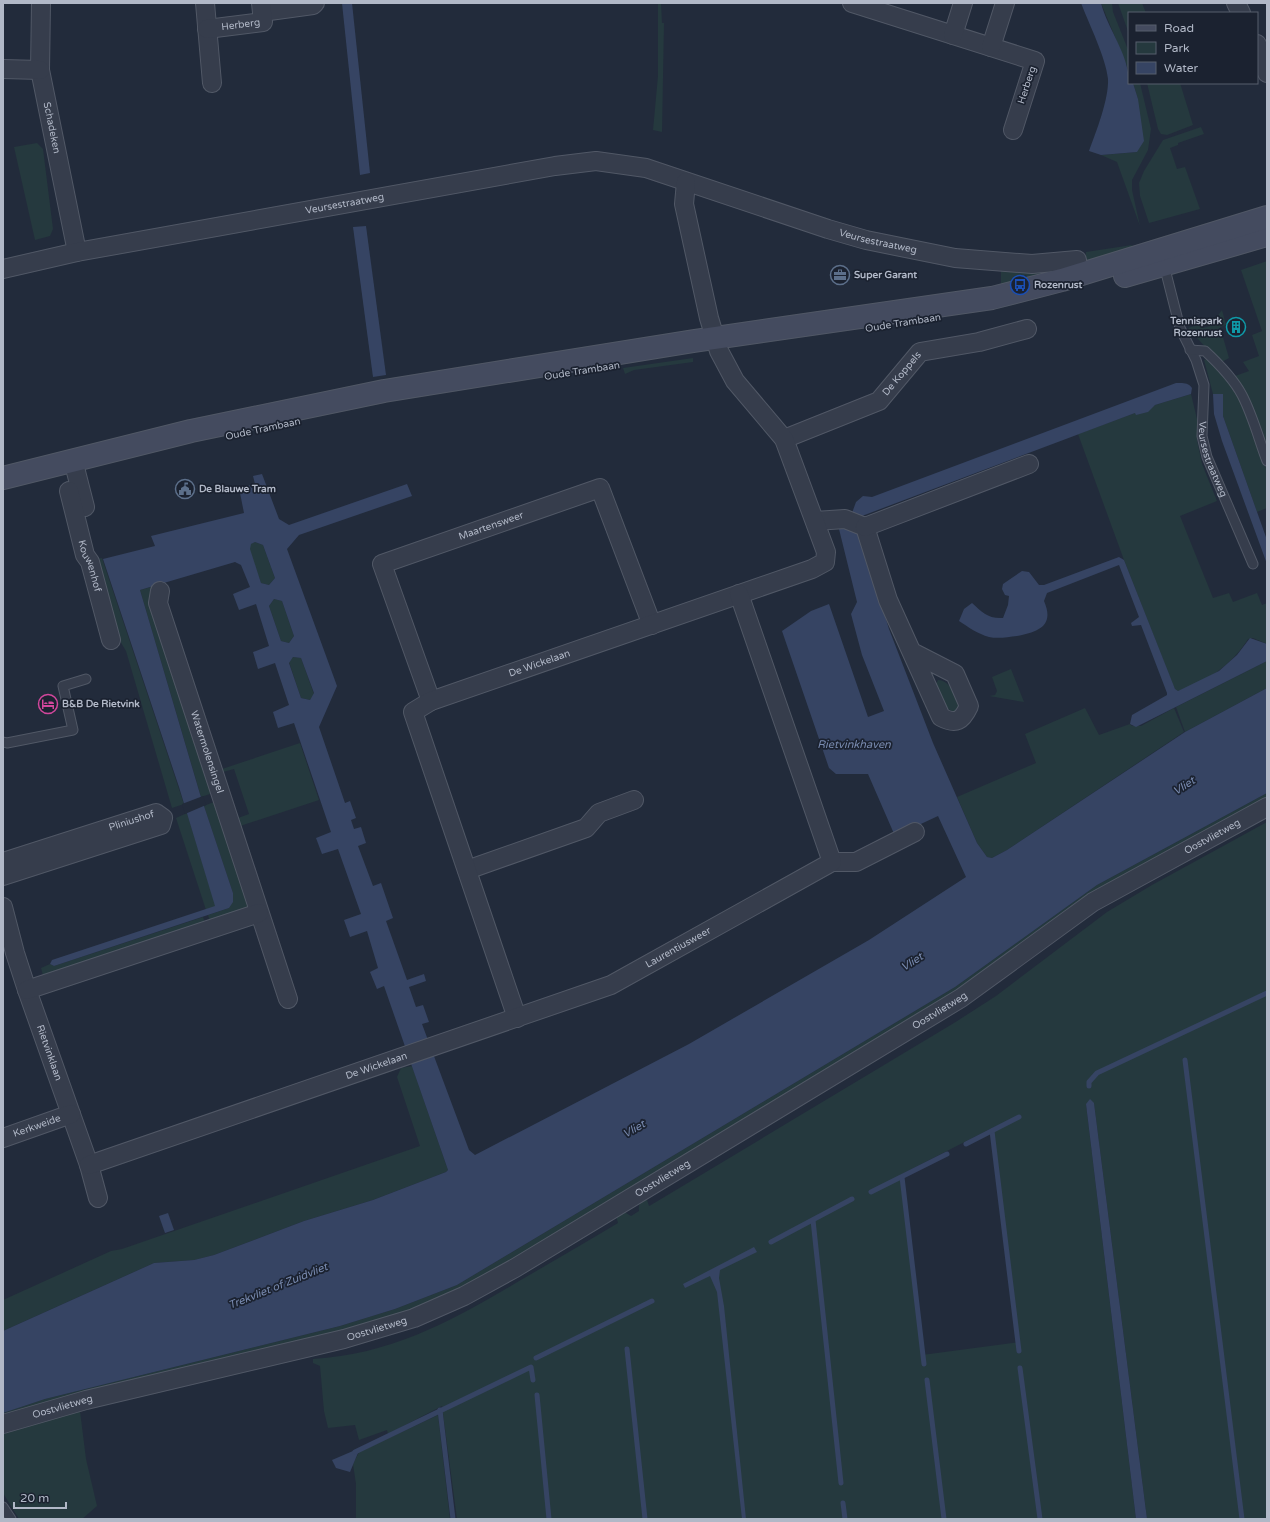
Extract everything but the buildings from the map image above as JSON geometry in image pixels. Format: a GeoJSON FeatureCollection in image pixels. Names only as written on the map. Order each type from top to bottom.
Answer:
{"type":"FeatureCollection","features":[{"type":"Feature","properties":{"kind":"street","name":"Schadeken"},"geometry":{"type":"LineString","coordinates":[[41,3],[40,70],[77,252]]}},
{"type":"Feature","properties":{"kind":"street","name":"Herberg"},"geometry":{"type":"LineString","coordinates":[[205,3],[212,83]]}},
{"type":"Feature","properties":{"kind":"street","name":"Herberg"},"geometry":{"type":"LineString","coordinates":[[208,29],[263,22],[261,7],[313,5],[315,3]]}},
{"type":"Feature","properties":{"kind":"street","name":"Herberg"},"geometry":{"type":"LineString","coordinates":[[852,3],[1035,61],[1013,130]]}},
{"type":"Feature","properties":{"kind":"street"},"geometry":{"type":"LineString","coordinates":[[953,35],[963,3]]}},
{"type":"Feature","properties":{"kind":"street"},"geometry":{"type":"LineString","coordinates":[[991,47],[1005,3]]}},
{"type":"Feature","properties":{"kind":"street"},"geometry":{"type":"LineString","coordinates":[[1236,3],[1240,12]]}},
{"type":"Feature","properties":{"kind":"street"},"geometry":{"type":"LineString","coordinates":[[1258,47],[1266,69]]}},
{"type":"Feature","properties":{"kind":"street"},"geometry":{"type":"LineString","coordinates":[[3,69],[40,70]]}},
{"type":"Feature","properties":{"kind":"street","name":"Veursestraatweg"},"geometry":{"type":"LineString","coordinates":[[3,269],[77,252],[555,166],[596,160],[646,168],[828,229],[866,240],[917,251],[955,258],[1032,264],[1077,260]]}},
{"type":"Feature","properties":{"kind":"street"},"geometry":{"type":"LineString","coordinates":[[686,182],[684,204],[717,344],[735,381],[784,438],[815,521],[845,519],[864,527],[1029,464]]}},
{"type":"Feature","properties":{"kind":"street"},"geometry":{"type":"LineString","coordinates":[[1162,258],[1267,217]]}},
{"type":"Feature","properties":{"kind":"street"},"geometry":{"type":"LineString","coordinates":[[1162,258],[1267,235]]}},
{"type":"Feature","properties":{"kind":"street","name":"Oude Trambaan"},"geometry":{"type":"LineString","coordinates":[[3,491],[75,465],[191,431],[384,391],[717,344],[985,299],[1162,258]]}},
{"type":"Feature","properties":{"kind":"street","name":"De Koppels"},"geometry":{"type":"LineString","coordinates":[[784,438],[879,400],[920,352],[979,342],[1027,329]]}},
{"type":"Feature","properties":{"kind":"street","name":"Oude Trambaan"},"geometry":{"type":"LineString","coordinates":[[3,478],[75,465]]}},
{"type":"Feature","properties":{"kind":"street","name":"Kouwenhof"},"geometry":{"type":"LineString","coordinates":[[75,465],[96,550]]}},
{"type":"Feature","properties":{"kind":"street","name":"Maartensweer"},"geometry":{"type":"LineString","coordinates":[[431,701],[382,564],[600,488],[652,625]]}},
{"type":"Feature","properties":{"kind":"street","name":"Kouwenhof"},"geometry":{"type":"LineString","coordinates":[[69,491],[85,555],[90,562],[111,640]]}},
{"type":"Feature","properties":{"kind":"street","name":"De Wickelaan"},"geometry":{"type":"LineString","coordinates":[[89,1165],[516,1018],[413,712],[431,701],[812,569],[824,562],[826,552],[815,521]]}},
{"type":"Feature","properties":{"kind":"street"},"geometry":{"type":"LineString","coordinates":[[864,527],[888,600],[912,652]]}},
{"type":"Feature","properties":{"kind":"street","name":"Watermolensingel"},"geometry":{"type":"LineString","coordinates":[[160,590],[158,603],[288,999]]}},
{"type":"Feature","properties":{"kind":"street"},"geometry":{"type":"LineString","coordinates":[[739,594],[832,862]]}},
{"type":"Feature","properties":{"kind":"street"},"geometry":{"type":"LineString","coordinates":[[467,870],[586,828],[599,813],[634,800]]}},
{"type":"Feature","properties":{"kind":"street","name":"Oostvlietweg"},"geometry":{"type":"LineString","coordinates":[[3,1424],[86,1400],[344,1339],[414,1318],[464,1296],[515,1268],[961,998],[1093,902],[1267,807]]}},
{"type":"Feature","properties":{"kind":"street","name":"Pliniushof"},"geometry":{"type":"LineString","coordinates":[[3,862],[156,813],[163,818],[161,825],[3,876]]}},
{"type":"Feature","properties":{"kind":"street","name":"Laurentiusweer"},"geometry":{"type":"LineString","coordinates":[[516,1018],[611,985],[832,862],[856,862],[915,832]]}},
{"type":"Feature","properties":{"kind":"street","name":"Rietvinklaan"},"geometry":{"type":"LineString","coordinates":[[3,907],[9,955],[27,990],[89,1165],[98,1198]]}},
{"type":"Feature","properties":{"kind":"street"},"geometry":{"type":"LineString","coordinates":[[27,990],[259,913]]}},
{"type":"Feature","properties":{"kind":"street","name":"Kerkweide"},"geometry":{"type":"LineString","coordinates":[[3,1138],[71,1114]]}},
{"type":"Feature","properties":{"kind":"lane","name":"Veursestraatweg"},"geometry":{"type":"LineString","coordinates":[[1162,258],[1180,328],[1196,360],[1204,385],[1202,436],[1207,457],[1253,564]]}},
{"type":"Feature","properties":{"kind":"lane"},"geometry":{"type":"LineString","coordinates":[[1190,350],[1205,351],[1231,379],[1242,395],[1267,461]]}},
{"type":"Feature","properties":{"kind":"lane"},"geometry":{"type":"LineString","coordinates":[[3,742],[7,743],[72,730],[64,686],[86,679]]}},
{"type":"Feature","properties":{"kind":"lane"},"geometry":{"type":"LineString","coordinates":[[3,1507],[11,1519]]}},
{"type":"Feature","properties":{"kind":"green space"},"geometry":{"type":"Polygon","coordinates":[[[658,3],[661,3],[662,23],[664,23],[662,132],[653,130],[658,76],[658,3]]]}},
{"type":"Feature","properties":{"kind":"green space"},"geometry":{"type":"Polygon","coordinates":[[[1101,3],[1112,3],[1113,12],[1128,50],[1128,69],[1101,3]]]}},
{"type":"Feature","properties":{"kind":"green space"},"geometry":{"type":"Polygon","coordinates":[[[1118,3],[1142,3],[1146,12],[1128,12],[1128,31],[1118,3]]]}},
{"type":"Feature","properties":{"kind":"green space"},"geometry":{"type":"Polygon","coordinates":[[[1133,84],[1140,84],[1151,129],[1148,150],[1132,180],[1132,190],[1140,226],[1117,162],[1101,155],[1137,152],[1138,99],[1133,84]]]}},
{"type":"Feature","properties":{"kind":"green space"},"geometry":{"type":"Polygon","coordinates":[[[1147,84],[1180,84],[1193,125],[1167,135],[1161,134],[1158,129],[1147,84]]]}},
{"type":"Feature","properties":{"kind":"green space"},"geometry":{"type":"Polygon","coordinates":[[[1201,127],[1204,134],[1178,143],[1178,145],[1170,148],[1177,169],[1185,167],[1200,209],[1149,223],[1140,196],[1139,183],[1144,171],[1163,140],[1201,127]]]}},
{"type":"Feature","properties":{"kind":"green space"},"geometry":{"type":"Polygon","coordinates":[[[37,143],[43,149],[53,229],[50,236],[35,240],[14,147],[37,143]]]}},
{"type":"Feature","properties":{"kind":"green space"},"geometry":{"type":"Polygon","coordinates":[[[1132,245],[1128,256],[1086,268],[1086,252],[1132,245]]]}},
{"type":"Feature","properties":{"kind":"green space"},"geometry":{"type":"Polygon","coordinates":[[[1267,261],[1267,467],[1235,376],[1249,371],[1243,362],[1259,356],[1252,335],[1262,331],[1241,270],[1267,261]]]}},
{"type":"Feature","properties":{"kind":"green space"},"geometry":{"type":"Polygon","coordinates":[[[1001,268],[1056,270],[1027,278],[1026,275],[1018,277],[1018,280],[1001,285],[1001,268]]]}},
{"type":"Feature","properties":{"kind":"green space"},"geometry":{"type":"Polygon","coordinates":[[[1222,310],[1226,325],[1220,327],[1229,358],[1220,363],[1188,328],[1201,324],[1203,328],[1218,324],[1216,318],[1222,310]]]}},
{"type":"Feature","properties":{"kind":"green space"},"geometry":{"type":"Polygon","coordinates":[[[693,358],[693,362],[634,370],[625,374],[623,368],[693,358]]]}},
{"type":"Feature","properties":{"kind":"green space"},"geometry":{"type":"Polygon","coordinates":[[[1207,359],[1229,382],[1238,395],[1246,412],[1267,471],[1267,508],[1257,512],[1223,416],[1223,395],[1213,394],[1204,360],[1207,359]]]}},
{"type":"Feature","properties":{"kind":"green space"},"geometry":{"type":"Polygon","coordinates":[[[1191,394],[1197,419],[1197,440],[1202,464],[1217,501],[1180,516],[1213,598],[1229,593],[1233,602],[1257,593],[1262,605],[1267,603],[1267,644],[1253,638],[1248,639],[1234,657],[1218,671],[1198,683],[1178,691],[1175,690],[1124,560],[1078,434],[1135,413],[1147,412],[1155,405],[1191,394]]]}},
{"type":"Feature","properties":{"kind":"green space"},"geometry":{"type":"Polygon","coordinates":[[[255,542],[263,545],[275,578],[269,585],[261,583],[249,549],[250,544],[255,542]]]}},
{"type":"Feature","properties":{"kind":"green space"},"geometry":{"type":"Polygon","coordinates":[[[102,558],[184,804],[172,808],[126,651],[117,636],[95,559],[102,558]]]}},
{"type":"Feature","properties":{"kind":"green space"},"geometry":{"type":"Polygon","coordinates":[[[155,586],[213,793],[201,797],[140,590],[155,586]]]}},
{"type":"Feature","properties":{"kind":"green space"},"geometry":{"type":"Polygon","coordinates":[[[274,599],[282,601],[294,636],[289,643],[281,641],[269,606],[274,599]]]}},
{"type":"Feature","properties":{"kind":"green space"},"geometry":{"type":"Polygon","coordinates":[[[293,657],[301,658],[314,694],[310,700],[301,698],[289,662],[293,657]]]}},
{"type":"Feature","properties":{"kind":"green space"},"geometry":{"type":"Polygon","coordinates":[[[1267,661],[1267,688],[1185,732],[1176,707],[1267,661]]]}},
{"type":"Feature","properties":{"kind":"green space"},"geometry":{"type":"Polygon","coordinates":[[[1011,669],[1024,702],[989,696],[995,695],[997,691],[992,677],[1011,669]]]}},
{"type":"Feature","properties":{"kind":"green space"},"geometry":{"type":"Polygon","coordinates":[[[938,680],[947,683],[950,686],[960,707],[955,712],[951,711],[945,705],[936,684],[938,680]]]}},
{"type":"Feature","properties":{"kind":"green space"},"geometry":{"type":"Polygon","coordinates":[[[1085,708],[1099,735],[1130,724],[1132,726],[1141,726],[1174,708],[1184,732],[1007,850],[992,858],[987,857],[977,843],[957,797],[1036,763],[1025,734],[1085,708]]]}},
{"type":"Feature","properties":{"kind":"green space"},"geometry":{"type":"Polygon","coordinates":[[[300,743],[319,800],[240,826],[238,818],[249,814],[234,769],[223,772],[222,769],[300,743]]]}},
{"type":"Feature","properties":{"kind":"green space"},"geometry":{"type":"Polygon","coordinates":[[[1267,793],[1267,799],[1106,885],[957,992],[501,1267],[469,1284],[419,1307],[367,1326],[3,1418],[3,1413],[45,1399],[340,1326],[395,1309],[457,1285],[955,987],[1097,885],[1267,793]]]}},
{"type":"Feature","properties":{"kind":"green space"},"geometry":{"type":"Polygon","coordinates":[[[216,801],[249,904],[247,909],[211,925],[208,915],[229,908],[233,893],[204,806],[216,801]]]}},
{"type":"Feature","properties":{"kind":"green space"},"geometry":{"type":"Polygon","coordinates":[[[187,813],[216,907],[206,910],[176,818],[187,813]]]}},
{"type":"Feature","properties":{"kind":"green space"},"geometry":{"type":"Polygon","coordinates":[[[1267,822],[1267,1519],[1147,1519],[1094,1103],[1086,1104],[1136,1519],[457,1519],[442,1406],[388,1434],[387,1430],[359,1440],[355,1425],[328,1428],[324,1411],[320,1366],[313,1363],[313,1359],[343,1356],[398,1342],[450,1320],[500,1292],[618,1223],[616,1216],[620,1212],[631,1216],[639,1211],[640,1203],[646,1197],[649,1206],[651,1205],[954,1023],[996,996],[1107,912],[1152,885],[1267,822]],[[990,1129],[900,1175],[922,1355],[1019,1342],[990,1129]]]}},
{"type":"Feature","properties":{"kind":"green space"},"geometry":{"type":"Polygon","coordinates":[[[203,917],[206,926],[44,979],[41,968],[50,964],[54,966],[203,917]]]}},
{"type":"Feature","properties":{"kind":"green space"},"geometry":{"type":"Polygon","coordinates":[[[412,1066],[448,1170],[446,1172],[373,1200],[304,1221],[214,1255],[194,1260],[154,1263],[3,1331],[3,1300],[111,1251],[122,1249],[420,1146],[397,1077],[401,1068],[412,1066]]]}},
{"type":"Feature","properties":{"kind":"green space"},"geometry":{"type":"Polygon","coordinates":[[[80,1411],[86,1459],[97,1506],[82,1519],[19,1519],[3,1493],[3,1434],[80,1411]]]}},
{"type":"Feature","properties":{"kind":"green space"},"geometry":{"type":"Polygon","coordinates":[[[438,1415],[450,1519],[356,1519],[356,1484],[353,1464],[359,1452],[438,1415]]]}},
{"type":"Feature","properties":{"kind":"water"},"geometry":{"type":"Polygon","coordinates":[[[342,3],[352,3],[370,173],[360,175],[342,3]]]}},
{"type":"Feature","properties":{"kind":"water"},"geometry":{"type":"Polygon","coordinates":[[[1081,3],[1101,3],[1108,23],[1126,62],[1128,84],[1133,84],[1138,99],[1144,141],[1137,152],[1101,155],[1089,151],[1104,106],[1108,87],[1107,71],[1101,51],[1081,3]]]}},
{"type":"Feature","properties":{"kind":"water"},"geometry":{"type":"Polygon","coordinates":[[[366,226],[386,375],[373,377],[353,227],[366,226]]]}},
{"type":"Feature","properties":{"kind":"water"},"geometry":{"type":"Polygon","coordinates":[[[1176,383],[1185,383],[1189,385],[1192,388],[1191,394],[1155,405],[1148,412],[1136,415],[1135,413],[862,516],[862,520],[852,513],[856,502],[863,496],[872,497],[1176,383]]]}},
{"type":"Feature","properties":{"kind":"water"},"geometry":{"type":"Polygon","coordinates":[[[1213,394],[1223,394],[1223,416],[1267,540],[1267,564],[1222,441],[1214,414],[1213,394]]]}},
{"type":"Feature","properties":{"kind":"water"},"geometry":{"type":"Polygon","coordinates":[[[262,474],[279,519],[289,525],[407,484],[412,496],[299,535],[287,549],[337,686],[319,727],[345,803],[350,801],[356,818],[351,820],[354,829],[361,827],[366,843],[358,846],[373,886],[381,883],[393,918],[386,921],[407,980],[424,974],[426,981],[409,987],[416,1007],[423,1005],[429,1022],[422,1024],[469,1150],[475,1155],[689,1044],[869,940],[966,877],[938,816],[895,836],[868,774],[836,774],[829,768],[782,631],[811,611],[829,604],[868,717],[884,711],[862,655],[851,614],[857,602],[838,525],[854,528],[860,535],[889,629],[933,743],[977,843],[987,857],[992,858],[1007,850],[1185,732],[1267,688],[1267,793],[1097,885],[955,987],[457,1285],[395,1309],[340,1326],[45,1399],[3,1413],[3,1331],[154,1263],[194,1260],[214,1255],[304,1221],[373,1200],[448,1170],[384,986],[377,989],[370,972],[378,968],[367,931],[350,937],[344,920],[361,914],[338,849],[322,854],[316,838],[331,832],[294,723],[278,728],[273,712],[289,705],[275,663],[258,669],[253,652],[269,646],[256,604],[239,610],[233,594],[250,587],[241,565],[235,562],[140,590],[200,794],[233,893],[233,902],[229,908],[54,966],[50,964],[52,960],[215,906],[179,787],[103,559],[155,546],[151,536],[244,513],[239,488],[255,484],[253,476],[262,474]],[[255,542],[251,544],[250,549],[261,583],[269,585],[275,578],[263,545],[255,542]],[[274,599],[269,606],[281,641],[289,643],[294,636],[282,601],[274,599]],[[293,657],[289,663],[301,698],[310,700],[314,693],[301,658],[293,657]]]}},
{"type":"Feature","properties":{"kind":"water"},"geometry":{"type":"Polygon","coordinates":[[[1119,557],[1124,560],[1175,689],[1178,691],[1219,671],[1237,655],[1250,638],[1267,644],[1267,661],[1136,727],[1130,724],[1132,715],[1167,695],[1167,693],[1141,625],[1132,626],[1131,623],[1139,617],[1119,565],[1047,593],[1044,601],[1047,610],[1046,622],[1038,630],[1017,636],[992,638],[977,632],[959,621],[964,609],[972,603],[989,616],[1003,618],[1008,605],[1009,596],[1005,595],[1002,589],[1003,584],[1022,571],[1029,572],[1039,585],[1044,585],[1119,557]]]}},
{"type":"Feature","properties":{"kind":"water"},"geometry":{"type":"Polygon","coordinates":[[[1090,1099],[1094,1103],[1147,1519],[1136,1519],[1086,1104],[1090,1099]]]}},
{"type":"Feature","properties":{"kind":"water"},"geometry":{"type":"Polygon","coordinates":[[[168,1213],[174,1230],[165,1233],[159,1216],[168,1213]]]}},
{"type":"Feature","properties":{"kind":"water"},"geometry":{"type":"Polygon","coordinates":[[[754,1247],[757,1252],[720,1270],[719,1278],[724,1306],[746,1519],[742,1519],[717,1292],[710,1276],[685,1288],[683,1284],[754,1247]]]}},
{"type":"Feature","properties":{"kind":"water"},"geometry":{"type":"Polygon","coordinates":[[[360,1448],[350,1472],[336,1468],[332,1460],[360,1448]]]}},
{"type":"Feature","properties":{"kind":"pier"},"geometry":{"type":"Polygon","coordinates":[[[203,796],[206,805],[185,814],[182,804],[203,796]]]}},
{"type":"Feature","properties":{"kind":"waterway"},"geometry":{"type":"LineString","coordinates":[[1089,1086],[1089,1082],[1097,1073],[1267,993]]}},
{"type":"Feature","properties":{"kind":"waterway"},"geometry":{"type":"LineString","coordinates":[[1185,1060],[1242,1519]]}},
{"type":"Feature","properties":{"kind":"waterway"},"geometry":{"type":"LineString","coordinates":[[966,1144],[1019,1117]]}},
{"type":"Feature","properties":{"kind":"waterway"},"geometry":{"type":"LineString","coordinates":[[992,1131],[1019,1351]]}},
{"type":"Feature","properties":{"kind":"waterway"},"geometry":{"type":"LineString","coordinates":[[871,1192],[947,1154]]}},
{"type":"Feature","properties":{"kind":"waterway"},"geometry":{"type":"LineString","coordinates":[[902,1177],[924,1364]]}},
{"type":"Feature","properties":{"kind":"waterway"},"geometry":{"type":"LineString","coordinates":[[771,1242],[852,1199]]}},
{"type":"Feature","properties":{"kind":"waterway"},"geometry":{"type":"LineString","coordinates":[[813,1220],[841,1483]]}},
{"type":"Feature","properties":{"kind":"waterway"},"geometry":{"type":"LineString","coordinates":[[536,1358],[652,1301]]}},
{"type":"Feature","properties":{"kind":"waterway"},"geometry":{"type":"LineString","coordinates":[[627,1349],[645,1519]]}},
{"type":"Feature","properties":{"kind":"waterway"},"geometry":{"type":"LineString","coordinates":[[355,1452],[531,1367],[533,1380]]}},
{"type":"Feature","properties":{"kind":"waterway"},"geometry":{"type":"LineString","coordinates":[[1020,1368],[1040,1519]]}},
{"type":"Feature","properties":{"kind":"waterway"},"geometry":{"type":"LineString","coordinates":[[927,1380],[944,1519]]}},
{"type":"Feature","properties":{"kind":"waterway"},"geometry":{"type":"LineString","coordinates":[[537,1395],[549,1519]]}},
{"type":"Feature","properties":{"kind":"waterway"},"geometry":{"type":"LineString","coordinates":[[440,1410],[453,1519]]}},
{"type":"Feature","properties":{"kind":"waterway"},"geometry":{"type":"LineString","coordinates":[[843,1503],[845,1519]]}},
{"type":"Feature","properties":{"kind":"place","name":"Super Garant"},"geometry":{"type":"Point","coordinates":[840,275]}},
{"type":"Feature","properties":{"kind":"place","name":"Rozenrust"},"geometry":{"type":"Point","coordinates":[1020,285]}},
{"type":"Feature","properties":{"kind":"place","name":"Tennispark Rozenrust"},"geometry":{"type":"Point","coordinates":[1236,327]}},
{"type":"Feature","properties":{"kind":"place","name":"De Blauwe Tram"},"geometry":{"type":"Point","coordinates":[185,489]}},
{"type":"Feature","properties":{"kind":"place","name":"B&B De Rietvink"},"geometry":{"type":"Point","coordinates":[48,704]}},
{"type":"Feature","properties":{"kind":"water label","name":"Rietvinkhaven"},"geometry":{"type":"Point","coordinates":[854,744]}},
{"type":"Feature","properties":{"kind":"water label","name":"Vliet"},"geometry":{"type":"Point","coordinates":[1184,786]}},
{"type":"Feature","properties":{"kind":"water label","name":"Vliet"},"geometry":{"type":"Point","coordinates":[912,962]}},
{"type":"Feature","properties":{"kind":"water label","name":"Vliet"},"geometry":{"type":"Point","coordinates":[634,1129]}},
{"type":"Feature","properties":{"kind":"water label","name":"Trekvliet of Zuidvliet"},"geometry":{"type":"Point","coordinates":[278,1286]}}]}
